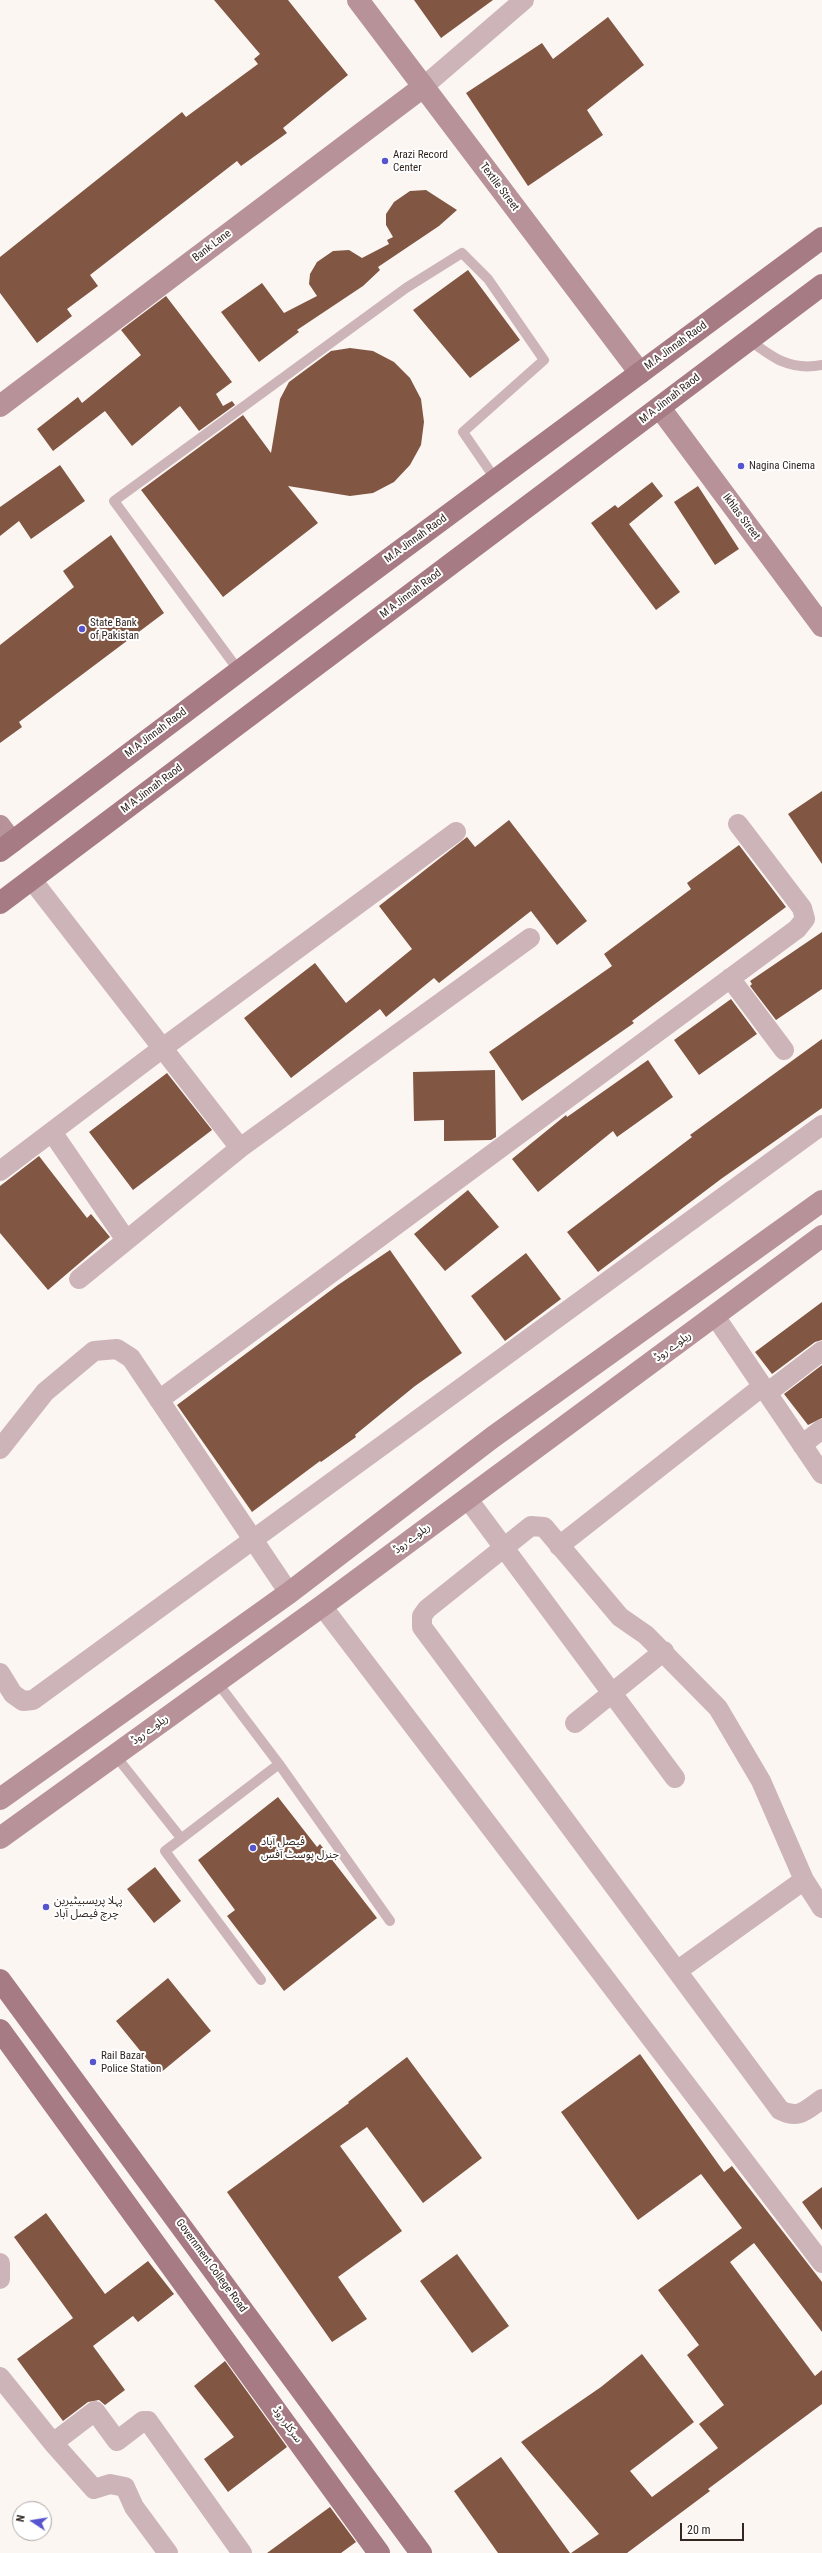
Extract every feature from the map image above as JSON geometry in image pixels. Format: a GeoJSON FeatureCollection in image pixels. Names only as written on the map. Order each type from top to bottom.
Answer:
{"type":"FeatureCollection","features":[{"type":"Feature","properties":{"kind":"main road","name":"Textile Street"},"geometry":{"type":"LineString","coordinates":[[358,0],[640,373]]}},
{"type":"Feature","properties":{"kind":"main road","name":"Bank Lane"},"geometry":{"type":"LineString","coordinates":[[0,406],[423,87]]}},
{"type":"Feature","properties":{"kind":"main road","name":"M.A Jinnah Raod"},"geometry":{"type":"LineString","coordinates":[[4,840],[239,670],[822,238]]}},
{"type":"Feature","properties":{"kind":"main road","name":"M A Jinnah Raod"},"geometry":{"type":"LineString","coordinates":[[0,903],[660,408],[748,339],[822,285]]}},
{"type":"Feature","properties":{"kind":"main road","name":"Ikhlas Street"},"geometry":{"type":"LineString","coordinates":[[660,408],[822,626]]}},
{"type":"Feature","properties":{"kind":"main road"},"geometry":{"type":"LineString","coordinates":[[0,1799],[289,1593],[493,1437],[822,1201]]}},
{"type":"Feature","properties":{"kind":"main road","name":"ریلوے روڈ"},"geometry":{"type":"LineString","coordinates":[[0,1838],[322,1606],[716,1316],[822,1236]]}},
{"type":"Feature","properties":{"kind":"main road","name":"Government College Road"},"geometry":{"type":"LineString","coordinates":[[0,1980],[422,2553]]}},
{"type":"Feature","properties":{"kind":"main road"},"geometry":{"type":"LineString","coordinates":[[0,2030],[197,2301],[225,2285]]}},
{"type":"Feature","properties":{"kind":"main road","name":"سرکلر روڈ"},"geometry":{"type":"LineString","coordinates":[[197,2301],[379,2553]]}},
{"type":"Feature","properties":{"kind":"street"},"geometry":{"type":"LineString","coordinates":[[423,87],[524,0]]}},
{"type":"Feature","properties":{"kind":"street"},"geometry":{"type":"LineString","coordinates":[[159,1400],[797,929],[805,919],[802,908],[738,824]]}},
{"type":"Feature","properties":{"kind":"street"},"geometry":{"type":"LineString","coordinates":[[0,1171],[164,1047],[456,832]]}},
{"type":"Feature","properties":{"kind":"street"},"geometry":{"type":"LineString","coordinates":[[32,880],[164,1047],[240,1148]]}},
{"type":"Feature","properties":{"kind":"street"},"geometry":{"type":"LineString","coordinates":[[79,1279],[240,1148],[530,938]]}},
{"type":"Feature","properties":{"kind":"street"},"geometry":{"type":"LineString","coordinates":[[730,978],[784,1050]]}},
{"type":"Feature","properties":{"kind":"street"},"geometry":{"type":"LineString","coordinates":[[0,1673],[14,1694],[23,1701],[33,1700],[822,1125]]}},
{"type":"Feature","properties":{"kind":"street"},"geometry":{"type":"LineString","coordinates":[[52,1132],[126,1240]]}},
{"type":"Feature","properties":{"kind":"street"},"geometry":{"type":"LineString","coordinates":[[716,1316],[822,1474]]}},
{"type":"Feature","properties":{"kind":"street"},"geometry":{"type":"LineString","coordinates":[[0,1449],[45,1392],[94,1351],[117,1349],[130,1358],[289,1593]]}},
{"type":"Feature","properties":{"kind":"street"},"geometry":{"type":"LineString","coordinates":[[559,1546],[765,1390],[822,1351]]}},
{"type":"Feature","properties":{"kind":"street"},"geometry":{"type":"LineString","coordinates":[[802,1445],[822,1429]]}},
{"type":"Feature","properties":{"kind":"street"},"geometry":{"type":"LineString","coordinates":[[468,1498],[675,1778]]}},
{"type":"Feature","properties":{"kind":"street"},"geometry":{"type":"LineString","coordinates":[[822,1908],[804,1880],[760,1781],[718,1708],[664,1651],[646,1635],[620,1617],[544,1527],[539,1525],[531,1526],[427,1608],[422,1616],[422,1627],[780,2110],[790,2115],[797,2116],[822,2099]]}},
{"type":"Feature","properties":{"kind":"street"},"geometry":{"type":"LineString","coordinates":[[322,1606],[822,2263]]}},
{"type":"Feature","properties":{"kind":"street"},"geometry":{"type":"LineString","coordinates":[[575,1723],[664,1651]]}},
{"type":"Feature","properties":{"kind":"street"},"geometry":{"type":"LineString","coordinates":[[677,1971],[804,1880]]}},
{"type":"Feature","properties":{"kind":"street"},"geometry":{"type":"LineString","coordinates":[[0,2263],[0,2279]]}},
{"type":"Feature","properties":{"kind":"street"},"geometry":{"type":"LineString","coordinates":[[0,2377],[53,2444],[94,2490],[110,2484],[125,2487],[134,2507],[168,2553]]}},
{"type":"Feature","properties":{"kind":"street"},"geometry":{"type":"LineString","coordinates":[[53,2444],[95,2411],[117,2441],[146,2419],[242,2553]]}},
{"type":"Feature","properties":{"kind":"lane"},"geometry":{"type":"LineString","coordinates":[[239,670],[114,501],[406,288],[462,252],[488,279],[544,360],[463,432],[496,480]]}},
{"type":"Feature","properties":{"kind":"lane"},"geometry":{"type":"LineString","coordinates":[[748,339],[774,359],[805,368],[822,365]]}},
{"type":"Feature","properties":{"kind":"lane"},"geometry":{"type":"LineString","coordinates":[[217,1682],[279,1764],[390,1921]]}},
{"type":"Feature","properties":{"kind":"lane"},"geometry":{"type":"LineString","coordinates":[[115,1755],[181,1838]]}},
{"type":"Feature","properties":{"kind":"lane"},"geometry":{"type":"LineString","coordinates":[[261,1980],[165,1851],[279,1764]]}},
{"type":"Feature","properties":{"kind":"building"},"geometry":{"type":"Polygon","coordinates":[[[214,0],[288,0],[348,75],[283,128],[287,133],[241,166],[237,161],[90,275],[98,286],[67,309],[72,316],[37,343],[0,293],[0,257],[182,112],[186,117],[258,64],[254,59],[260,54],[214,0]]]}},
{"type":"Feature","properties":{"kind":"building"},"geometry":{"type":"Polygon","coordinates":[[[414,0],[493,0],[441,38],[414,0]]]}},
{"type":"Feature","properties":{"kind":"building"},"geometry":{"type":"Polygon","coordinates":[[[608,17],[644,65],[587,110],[603,135],[528,186],[466,93],[542,43],[553,59],[608,17]]]}},
{"type":"Feature","properties":{"kind":"building"},"geometry":{"type":"Polygon","coordinates":[[[426,190],[457,210],[439,226],[378,267],[380,270],[363,286],[297,330],[299,332],[259,362],[221,312],[262,283],[284,313],[317,296],[309,284],[310,274],[317,262],[333,251],[349,250],[362,258],[389,244],[387,240],[393,237],[386,225],[386,214],[394,202],[410,191],[426,190]]]}},
{"type":"Feature","properties":{"kind":"building"},"geometry":{"type":"Polygon","coordinates":[[[468,270],[520,340],[470,378],[413,310],[468,270]]]}},
{"type":"Feature","properties":{"kind":"building"},"geometry":{"type":"Polygon","coordinates":[[[166,296],[232,382],[216,394],[223,406],[232,401],[235,405],[199,431],[180,406],[132,446],[105,411],[53,451],[37,429],[78,397],[82,403],[141,355],[121,330],[166,296]]]}},
{"type":"Feature","properties":{"kind":"building"},"geometry":{"type":"Polygon","coordinates":[[[350,348],[373,351],[394,362],[410,378],[421,399],[424,422],[421,445],[410,465],[394,482],[373,493],[350,496],[288,486],[318,523],[223,597],[141,490],[243,415],[271,453],[280,399],[289,382],[331,351],[350,348]]]}},
{"type":"Feature","properties":{"kind":"building"},"geometry":{"type":"Polygon","coordinates":[[[60,465],[85,501],[31,539],[19,521],[0,536],[0,507],[60,465]]]}},
{"type":"Feature","properties":{"kind":"building"},"geometry":{"type":"Polygon","coordinates":[[[652,482],[663,496],[629,524],[680,592],[656,610],[591,523],[615,505],[618,508],[652,482]]]}},
{"type":"Feature","properties":{"kind":"building"},"geometry":{"type":"Polygon","coordinates":[[[698,486],[739,549],[715,565],[674,502],[698,486]]]}},
{"type":"Feature","properties":{"kind":"building","name":"State Bank of Pakistan"},"geometry":{"type":"Polygon","coordinates":[[[111,535],[164,613],[19,722],[22,727],[0,743],[0,645],[74,587],[63,571],[111,535]]]}},
{"type":"Feature","properties":{"kind":"building"},"geometry":{"type":"Polygon","coordinates":[[[822,791],[822,864],[788,814],[822,791]]]}},
{"type":"Feature","properties":{"kind":"building"},"geometry":{"type":"Polygon","coordinates":[[[509,820],[587,921],[557,945],[531,911],[439,983],[434,978],[386,1017],[380,1009],[291,1078],[244,1018],[315,963],[346,1003],[412,949],[379,906],[467,837],[475,847],[509,820]]]}},
{"type":"Feature","properties":{"kind":"building"},"geometry":{"type":"Polygon","coordinates":[[[739,845],[786,907],[632,1021],[634,1023],[522,1101],[489,1052],[612,966],[604,954],[691,889],[687,883],[739,845]]]}},
{"type":"Feature","properties":{"kind":"building"},"geometry":{"type":"Polygon","coordinates":[[[822,932],[822,989],[776,1020],[750,986],[752,984],[750,981],[822,932]]]}},
{"type":"Feature","properties":{"kind":"building"},"geometry":{"type":"Polygon","coordinates":[[[731,999],[757,1034],[699,1075],[674,1040],[731,999]]]}},
{"type":"Feature","properties":{"kind":"building"},"geometry":{"type":"Polygon","coordinates":[[[822,1039],[822,1108],[721,1179],[598,1272],[567,1232],[692,1137],[690,1135],[822,1039]]]}},
{"type":"Feature","properties":{"kind":"building"},"geometry":{"type":"Polygon","coordinates":[[[648,1060],[673,1097],[617,1137],[613,1131],[538,1192],[512,1159],[566,1115],[567,1117],[648,1060]]]}},
{"type":"Feature","properties":{"kind":"building"},"geometry":{"type":"Polygon","coordinates":[[[495,1070],[496,1137],[491,1140],[444,1141],[444,1120],[414,1121],[413,1072],[495,1070]]]}},
{"type":"Feature","properties":{"kind":"building"},"geometry":{"type":"Polygon","coordinates":[[[167,1073],[212,1130],[133,1190],[89,1132],[167,1073]]]}},
{"type":"Feature","properties":{"kind":"building"},"geometry":{"type":"Polygon","coordinates":[[[39,1156],[87,1218],[91,1214],[110,1237],[48,1290],[0,1233],[0,1186],[39,1156]]]}},
{"type":"Feature","properties":{"kind":"building"},"geometry":{"type":"Polygon","coordinates":[[[468,1190],[499,1227],[445,1271],[414,1234],[468,1190]]]}},
{"type":"Feature","properties":{"kind":"building"},"geometry":{"type":"Polygon","coordinates":[[[390,1250],[462,1353],[415,1386],[355,1435],[356,1437],[321,1462],[320,1461],[252,1512],[177,1405],[338,1285],[390,1250]]]}},
{"type":"Feature","properties":{"kind":"building"},"geometry":{"type":"Polygon","coordinates":[[[526,1253],[561,1299],[505,1341],[471,1296],[526,1253]]]}},
{"type":"Feature","properties":{"kind":"building"},"geometry":{"type":"Polygon","coordinates":[[[822,1302],[822,1340],[815,1342],[772,1374],[755,1352],[822,1302]]]}},
{"type":"Feature","properties":{"kind":"building"},"geometry":{"type":"Polygon","coordinates":[[[822,1365],[822,1418],[808,1425],[784,1394],[822,1365]]]}},
{"type":"Feature","properties":{"kind":"building"},"geometry":{"type":"Polygon","coordinates":[[[278,1797],[317,1847],[320,1844],[377,1918],[284,1991],[227,1916],[235,1910],[198,1860],[278,1797]]]}},
{"type":"Feature","properties":{"kind":"building"},"geometry":{"type":"Polygon","coordinates":[[[155,1867],[181,1901],[154,1923],[127,1889],[155,1867]]]}},
{"type":"Feature","properties":{"kind":"building"},"geometry":{"type":"Polygon","coordinates":[[[168,1978],[211,2031],[159,2074],[116,2021],[168,1978]]]}},
{"type":"Feature","properties":{"kind":"building"},"geometry":{"type":"Polygon","coordinates":[[[640,2054],[724,2172],[732,2166],[822,2282],[822,2332],[754,2243],[730,2262],[815,2376],[822,2370],[822,2404],[708,2489],[710,2491],[627,2553],[571,2553],[599,2534],[521,2442],[601,2387],[642,2354],[694,2422],[630,2471],[652,2497],[718,2448],[699,2424],[724,2405],[687,2355],[699,2345],[658,2290],[742,2228],[701,2174],[638,2220],[561,2112],[640,2054]]]}},
{"type":"Feature","properties":{"kind":"building"},"geometry":{"type":"Polygon","coordinates":[[[407,2057],[482,2158],[423,2203],[367,2127],[340,2146],[402,2231],[338,2277],[367,2319],[332,2342],[227,2192],[349,2103],[348,2102],[407,2057]]]}},
{"type":"Feature","properties":{"kind":"building"},"geometry":{"type":"Polygon","coordinates":[[[822,2187],[822,2230],[802,2202],[822,2187]]]}},
{"type":"Feature","properties":{"kind":"building"},"geometry":{"type":"Polygon","coordinates":[[[46,2213],[105,2294],[148,2261],[174,2294],[138,2322],[133,2316],[93,2346],[125,2390],[105,2405],[99,2400],[88,2402],[63,2421],[17,2359],[73,2318],[14,2237],[46,2213]]]}},
{"type":"Feature","properties":{"kind":"building"},"geometry":{"type":"Polygon","coordinates":[[[457,2254],[509,2326],[472,2353],[420,2281],[457,2254]]]}},
{"type":"Feature","properties":{"kind":"building"},"geometry":{"type":"Polygon","coordinates":[[[225,2361],[287,2447],[228,2492],[204,2459],[234,2437],[194,2386],[225,2361]]]}},
{"type":"Feature","properties":{"kind":"building"},"geometry":{"type":"Polygon","coordinates":[[[501,2457],[570,2553],[498,2553],[454,2491],[501,2457]]]}},
{"type":"Feature","properties":{"kind":"building"},"geometry":{"type":"Polygon","coordinates":[[[330,2507],[356,2542],[341,2553],[267,2553],[330,2507]]]}},
{"type":"Feature","properties":{"kind":"place","name":"Arazi Record Center"},"geometry":{"type":"Point","coordinates":[385,161]}},
{"type":"Feature","properties":{"kind":"place","name":"Nagina Cinema"},"geometry":{"type":"Point","coordinates":[741,466]}},
{"type":"Feature","properties":{"kind":"place","name":"State Bank of Pakistan"},"geometry":{"type":"Point","coordinates":[82,629]}},
{"type":"Feature","properties":{"kind":"place","name":"فیصل آباد جنرل پوسٹ آفس"},"geometry":{"type":"Point","coordinates":[253,1848]}},
{"type":"Feature","properties":{"kind":"place","name":"پہلا پریسبیٹیرین چرچ فیصل آباد"},"geometry":{"type":"Point","coordinates":[46,1907]}},
{"type":"Feature","properties":{"kind":"place","name":"Rail Bazar Police Station"},"geometry":{"type":"Point","coordinates":[93,2062]}}]}
